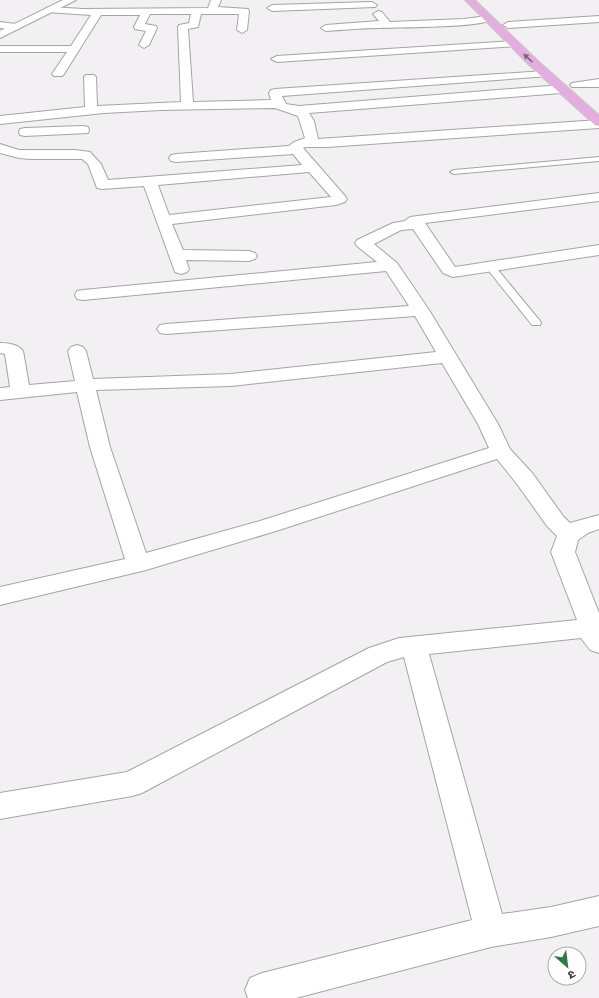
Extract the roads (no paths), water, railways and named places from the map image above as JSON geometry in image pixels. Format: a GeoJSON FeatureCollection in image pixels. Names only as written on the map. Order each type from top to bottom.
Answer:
{"type":"FeatureCollection","features":[{"type":"Feature","properties":{"kind":"main road"},"geometry":{"type":"LineString","coordinates":[[470,0],[487,19],[514,44],[547,68]]}},
{"type":"Feature","properties":{"kind":"main road"},"geometry":{"type":"LineString","coordinates":[[483,0],[547,68],[561,89],[599,123]]}},
{"type":"Feature","properties":{"kind":"main road"},"geometry":{"type":"LineString","coordinates":[[565,76],[590,96]]}},
{"type":"Feature","properties":{"kind":"street"},"geometry":{"type":"LineString","coordinates":[[0,35],[71,0]]}},
{"type":"Feature","properties":{"kind":"street"},"geometry":{"type":"LineString","coordinates":[[212,10],[216,0]]}},
{"type":"Feature","properties":{"kind":"street"},"geometry":{"type":"LineString","coordinates":[[272,8],[307,4],[370,3],[386,23],[384,24]]}},
{"type":"Feature","properties":{"kind":"street"},"geometry":{"type":"LineString","coordinates":[[50,10],[98,12],[196,12],[212,10],[244,11],[242,30]]}},
{"type":"Feature","properties":{"kind":"street"},"geometry":{"type":"LineString","coordinates":[[58,74],[98,12]]}},
{"type":"Feature","properties":{"kind":"street"},"geometry":{"type":"LineString","coordinates":[[144,44],[152,28],[139,27],[146,12]]}},
{"type":"Feature","properties":{"kind":"street"},"geometry":{"type":"LineString","coordinates":[[187,106],[183,27],[194,25],[196,12]]}},
{"type":"Feature","properties":{"kind":"street"},"geometry":{"type":"LineString","coordinates":[[326,28],[384,24],[464,22],[487,19]]}},
{"type":"Feature","properties":{"kind":"street"},"geometry":{"type":"LineString","coordinates":[[508,25],[599,19]]}},
{"type":"Feature","properties":{"kind":"street"},"geometry":{"type":"LineString","coordinates":[[0,25],[16,27]]}},
{"type":"Feature","properties":{"kind":"street"},"geometry":{"type":"LineString","coordinates":[[277,59],[514,44]]}},
{"type":"Feature","properties":{"kind":"street"},"geometry":{"type":"LineString","coordinates":[[0,49],[73,49]]}},
{"type":"Feature","properties":{"kind":"street"},"geometry":{"type":"LineString","coordinates":[[51,62],[65,62]]}},
{"type":"Feature","properties":{"kind":"street"},"geometry":{"type":"LineString","coordinates":[[278,108],[274,94],[278,92],[547,68]]}},
{"type":"Feature","properties":{"kind":"street"},"geometry":{"type":"LineString","coordinates":[[90,77],[91,110]]}},
{"type":"Feature","properties":{"kind":"street"},"geometry":{"type":"LineString","coordinates":[[576,85],[599,83]]}},
{"type":"Feature","properties":{"kind":"street"},"geometry":{"type":"LineString","coordinates":[[0,120],[52,116],[91,110],[187,106],[284,108],[296,110],[561,89]]}},
{"type":"Feature","properties":{"kind":"street"},"geometry":{"type":"LineString","coordinates":[[296,110],[304,114],[312,139],[309,142]]}},
{"type":"Feature","properties":{"kind":"street"},"geometry":{"type":"LineString","coordinates":[[297,150],[296,146],[309,142],[334,142],[599,123]]}},
{"type":"Feature","properties":{"kind":"street"},"geometry":{"type":"LineString","coordinates":[[10,133],[83,130]]}},
{"type":"Feature","properties":{"kind":"street"},"geometry":{"type":"LineString","coordinates":[[0,148],[8,152],[32,155],[85,155],[92,161],[98,170],[102,185],[313,168]]}},
{"type":"Feature","properties":{"kind":"street"},"geometry":{"type":"LineString","coordinates":[[176,158],[297,150]]}},
{"type":"Feature","properties":{"kind":"street"},"geometry":{"type":"LineString","coordinates":[[163,220],[336,201],[340,199],[297,150]]}},
{"type":"Feature","properties":{"kind":"street"},"geometry":{"type":"LineString","coordinates":[[150,182],[177,255],[186,285]]}},
{"type":"Feature","properties":{"kind":"street"},"geometry":{"type":"LineString","coordinates":[[569,535],[555,520],[525,479],[501,451],[488,424],[446,356],[420,310],[391,266],[363,243],[398,226],[409,225],[415,220],[599,196]]}},
{"type":"Feature","properties":{"kind":"street"},"geometry":{"type":"LineString","coordinates":[[415,220],[451,271],[599,250]]}},
{"type":"Feature","properties":{"kind":"street"},"geometry":{"type":"LineString","coordinates":[[177,255],[249,256]]}},
{"type":"Feature","properties":{"kind":"street"},"geometry":{"type":"LineString","coordinates":[[83,295],[391,266]]}},
{"type":"Feature","properties":{"kind":"street"},"geometry":{"type":"LineString","coordinates":[[166,329],[420,310]]}},
{"type":"Feature","properties":{"kind":"street"},"geometry":{"type":"LineString","coordinates":[[0,348],[14,351],[20,392]]}},
{"type":"Feature","properties":{"kind":"street"},"geometry":{"type":"LineString","coordinates":[[77,351],[100,447],[138,564]]}},
{"type":"Feature","properties":{"kind":"street"},"geometry":{"type":"LineString","coordinates":[[0,394],[84,385],[231,380],[446,356]]}},
{"type":"Feature","properties":{"kind":"street"},"geometry":{"type":"LineString","coordinates":[[0,596],[138,564],[283,521],[501,451]]}},
{"type":"Feature","properties":{"kind":"street"},"geometry":{"type":"LineString","coordinates":[[0,806],[132,784],[378,655],[399,648],[593,636],[590,622],[563,552],[564,542],[569,535],[579,528],[599,522]]}},
{"type":"Feature","properties":{"kind":"street"},"geometry":{"type":"LineString","coordinates":[[414,648],[491,931]]}},
{"type":"Feature","properties":{"kind":"street"},"geometry":{"type":"LineString","coordinates":[[262,990],[491,931],[551,922],[599,911]]}},
{"type":"Feature","properties":{"kind":"lane"},"geometry":{"type":"LineString","coordinates":[[454,172],[599,159]]}},
{"type":"Feature","properties":{"kind":"lane"},"geometry":{"type":"LineString","coordinates":[[490,266],[536,323]]}}]}
